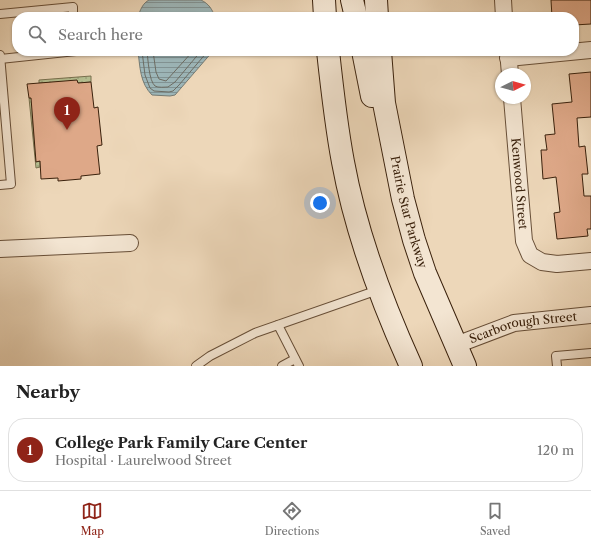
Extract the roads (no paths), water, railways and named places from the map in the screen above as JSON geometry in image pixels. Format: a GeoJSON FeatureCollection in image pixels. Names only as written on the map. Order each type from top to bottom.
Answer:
{"type":"FeatureCollection","features":[{"type":"Feature","properties":{"kind":"main road"},"geometry":{"type":"LineString","coordinates":[[324,0],[325,12]]}},
{"type":"Feature","properties":{"kind":"main road"},"geometry":{"type":"LineString","coordinates":[[352,0],[355,12]]}},
{"type":"Feature","properties":{"kind":"main road"},"geometry":{"type":"LineString","coordinates":[[376,0],[377,12]]}},
{"type":"Feature","properties":{"kind":"main road"},"geometry":{"type":"LineString","coordinates":[[329,56],[334,108],[343,163],[353,206],[378,289],[411,366]]}},
{"type":"Feature","properties":{"kind":"main road"},"geometry":{"type":"LineString","coordinates":[[364,56],[372,99],[401,186]]}},
{"type":"Feature","properties":{"kind":"main road","name":"Prairie Star Parkway"},"geometry":{"type":"LineString","coordinates":[[380,56],[384,103],[414,240],[423,266],[465,366]]}},
{"type":"Feature","properties":{"kind":"street"},"geometry":{"type":"LineString","coordinates":[[503,0],[504,12]]}},
{"type":"Feature","properties":{"kind":"street"},"geometry":{"type":"LineString","coordinates":[[579,52],[591,50]]}},
{"type":"Feature","properties":{"kind":"street"},"geometry":{"type":"LineString","coordinates":[[508,61],[546,56]]}},
{"type":"Feature","properties":{"kind":"street","name":"Kenwood Street"},"geometry":{"type":"LineString","coordinates":[[513,104],[524,241],[530,256],[542,262],[557,264],[591,261]]}},
{"type":"Feature","properties":{"kind":"street"},"geometry":{"type":"LineString","coordinates":[[0,250],[130,243]]}},
{"type":"Feature","properties":{"kind":"street","name":"Scarborough Street"},"geometry":{"type":"LineString","coordinates":[[456,345],[514,323],[591,315]]}},
{"type":"Feature","properties":{"kind":"lane"},"geometry":{"type":"LineString","coordinates":[[21,12],[72,7],[72,12]]}},
{"type":"Feature","properties":{"kind":"lane"},"geometry":{"type":"LineString","coordinates":[[0,14],[12,13]]}},
{"type":"Feature","properties":{"kind":"lane"},"geometry":{"type":"LineString","coordinates":[[0,54],[11,184],[0,185]]}},
{"type":"Feature","properties":{"kind":"lane"},"geometry":{"type":"LineString","coordinates":[[0,59],[33,56]]}},
{"type":"Feature","properties":{"kind":"lane"},"geometry":{"type":"LineString","coordinates":[[196,366],[210,356],[255,333],[378,289]]}},
{"type":"Feature","properties":{"kind":"lane"},"geometry":{"type":"LineString","coordinates":[[278,325],[297,362],[282,366]]}},
{"type":"Feature","properties":{"kind":"lane"},"geometry":{"type":"LineString","coordinates":[[557,366],[556,356],[591,353]]}},
{"type":"Feature","properties":{"kind":"water"},"geometry":{"type":"Polygon","coordinates":[[[149,0],[201,0],[210,7],[213,12],[140,12],[145,3],[149,0]]]}},
{"type":"Feature","properties":{"kind":"water"},"geometry":{"type":"Polygon","coordinates":[[[139,56],[209,56],[175,95],[170,96],[152,95],[145,85],[140,69],[139,56]]]}},
{"type":"Feature","properties":{"kind":"place","name":"College Park Family Care Center"},"geometry":{"type":"Point","coordinates":[67,130]}}]}
